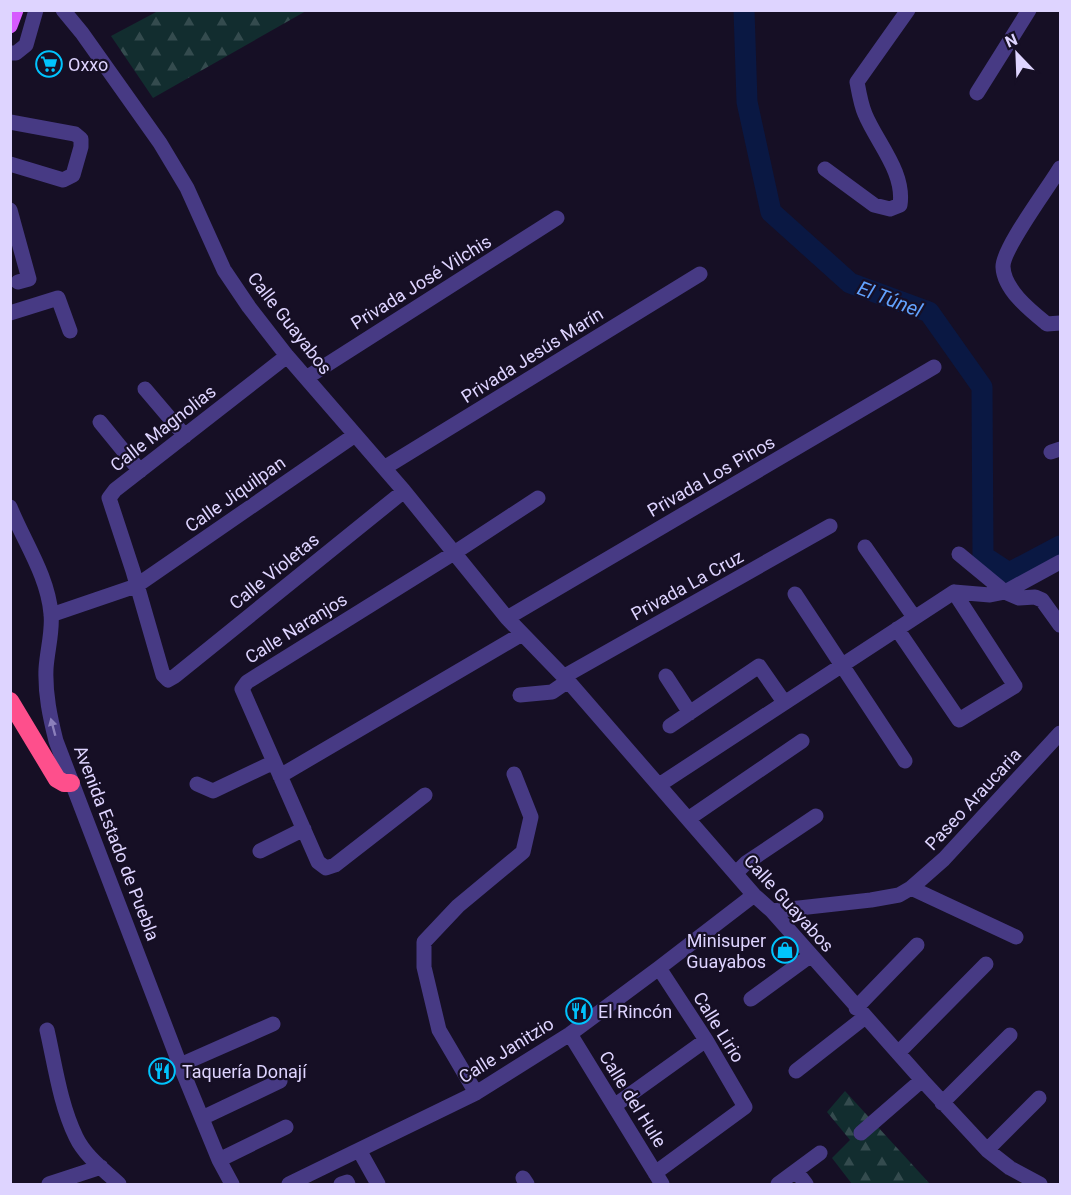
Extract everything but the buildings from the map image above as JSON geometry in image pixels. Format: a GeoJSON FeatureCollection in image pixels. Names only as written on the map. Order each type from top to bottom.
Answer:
{"type":"FeatureCollection","features":[{"type":"Feature","properties":{"kind":"highway"},"geometry":{"type":"LineString","coordinates":[[10,701],[57,779],[64,783],[71,783]]}},
{"type":"Feature","properties":{"kind":"main road"},"geometry":{"type":"LineString","coordinates":[[10,26],[16,10]]}},
{"type":"Feature","properties":{"kind":"street"},"geometry":{"type":"LineString","coordinates":[[10,53],[16,53],[26,45],[36,10]]}},
{"type":"Feature","properties":{"kind":"street","name":"Calle Guayabos"},"geometry":{"type":"LineString","coordinates":[[63,10],[160,142],[187,188],[224,270],[287,356],[404,491],[507,618],[565,679],[754,895],[772,911],[942,1103],[987,1150],[1010,1168],[1040,1185]]}},
{"type":"Feature","properties":{"kind":"street"},"geometry":{"type":"LineString","coordinates":[[825,169],[874,205],[890,209],[900,205],[902,193],[897,175],[864,113],[857,82],[908,10]]}},
{"type":"Feature","properties":{"kind":"street"},"geometry":{"type":"LineString","coordinates":[[977,93],[1029,10]]}},
{"type":"Feature","properties":{"kind":"street"},"geometry":{"type":"LineString","coordinates":[[10,122],[75,134],[81,139],[81,147],[73,175],[63,180],[10,164]]}},
{"type":"Feature","properties":{"kind":"street"},"geometry":{"type":"LineString","coordinates":[[1060,168],[1009,247],[1002,266],[1006,280],[1023,304],[1047,324],[1060,323]]}},
{"type":"Feature","properties":{"kind":"street"},"geometry":{"type":"LineString","coordinates":[[10,210],[29,279],[18,282]]}},
{"type":"Feature","properties":{"kind":"street","name":"Privada José Vilchis"},"geometry":{"type":"LineString","coordinates":[[306,378],[557,218]]}},
{"type":"Feature","properties":{"kind":"street","name":"Privada Jesús Marín"},"geometry":{"type":"LineString","coordinates":[[384,468],[700,274]]}},
{"type":"Feature","properties":{"kind":"street"},"geometry":{"type":"LineString","coordinates":[[10,313],[58,298],[70,331]]}},
{"type":"Feature","properties":{"kind":"street","name":"Calle Magnolias"},"geometry":{"type":"LineString","coordinates":[[136,586],[133,571],[110,508],[109,498],[115,490],[287,356]]}},
{"type":"Feature","properties":{"kind":"street","name":"Privada Los Pinos"},"geometry":{"type":"LineString","coordinates":[[507,618],[934,367]]}},
{"type":"Feature","properties":{"kind":"street"},"geometry":{"type":"LineString","coordinates":[[145,389],[185,436]]}},
{"type":"Feature","properties":{"kind":"street"},"geometry":{"type":"LineString","coordinates":[[100,422],[140,471]]}},
{"type":"Feature","properties":{"kind":"street","name":"Calle Jiquilpan"},"geometry":{"type":"LineString","coordinates":[[51,615],[136,586],[355,435]]}},
{"type":"Feature","properties":{"kind":"street","name":"Calle Violetas"},"geometry":{"type":"LineString","coordinates":[[136,586],[163,675],[168,680],[404,491]]}},
{"type":"Feature","properties":{"kind":"street"},"geometry":{"type":"LineString","coordinates":[[454,554],[538,498]]}},
{"type":"Feature","properties":{"kind":"street","name":"Avenida Estado de Puebla"},"geometry":{"type":"LineString","coordinates":[[10,507],[46,586],[51,615],[46,694],[56,741],[180,1065],[219,1160],[232,1185]]}},
{"type":"Feature","properties":{"kind":"street","name":"Privada La Cruz"},"geometry":{"type":"LineString","coordinates":[[520,695],[552,692],[565,679],[830,526]]}},
{"type":"Feature","properties":{"kind":"street"},"geometry":{"type":"LineString","coordinates":[[866,547],[914,617]]}},
{"type":"Feature","properties":{"kind":"street","name":"Calle Naranjos"},"geometry":{"type":"LineString","coordinates":[[277,769],[242,689],[248,682],[454,554]]}},
{"type":"Feature","properties":{"kind":"street"},"geometry":{"type":"LineString","coordinates":[[960,554],[1005,592],[1020,598],[1035,597],[1042,600],[1060,625]]}},
{"type":"Feature","properties":{"kind":"street"},"geometry":{"type":"LineString","coordinates":[[659,785],[954,592],[990,595],[1005,592],[1060,562]]}},
{"type":"Feature","properties":{"kind":"street"},"geometry":{"type":"LineString","coordinates":[[897,629],[959,720],[1015,686],[954,592]]}},
{"type":"Feature","properties":{"kind":"street"},"geometry":{"type":"LineString","coordinates":[[795,594],[905,761]]}},
{"type":"Feature","properties":{"kind":"street"},"geometry":{"type":"LineString","coordinates":[[197,784],[213,791],[277,769],[522,634]]}},
{"type":"Feature","properties":{"kind":"street"},"geometry":{"type":"LineString","coordinates":[[670,726],[759,666],[784,702]]}},
{"type":"Feature","properties":{"kind":"street"},"geometry":{"type":"LineString","coordinates":[[666,676],[690,713]]}},
{"type":"Feature","properties":{"kind":"street","name":"Paseo Araucaria"},"geometry":{"type":"LineString","coordinates":[[911,888],[944,859],[1060,734]]}},
{"type":"Feature","properties":{"kind":"street"},"geometry":{"type":"LineString","coordinates":[[688,819],[802,741]]}},
{"type":"Feature","properties":{"kind":"street"},"geometry":{"type":"LineString","coordinates":[[277,769],[318,862],[326,868],[335,865],[425,795]]}},
{"type":"Feature","properties":{"kind":"street"},"geometry":{"type":"LineString","coordinates":[[476,1093],[439,1030],[424,967],[424,942],[458,906],[523,852],[531,817],[514,774]]}},
{"type":"Feature","properties":{"kind":"street"},"geometry":{"type":"LineString","coordinates":[[736,873],[746,863],[816,816]]}},
{"type":"Feature","properties":{"kind":"street"},"geometry":{"type":"LineString","coordinates":[[260,852],[304,829]]}},
{"type":"Feature","properties":{"kind":"street"},"geometry":{"type":"LineString","coordinates":[[772,911],[871,900],[899,894],[911,888],[1016,937]]}},
{"type":"Feature","properties":{"kind":"street","name":"Calle Janitzio"},"geometry":{"type":"LineString","coordinates":[[289,1185],[476,1093],[570,1034],[754,895]]}},
{"type":"Feature","properties":{"kind":"street"},"geometry":{"type":"LineString","coordinates":[[796,1071],[861,1013],[917,945]]}},
{"type":"Feature","properties":{"kind":"street"},"geometry":{"type":"LineString","coordinates":[[751,999],[810,956]]}},
{"type":"Feature","properties":{"kind":"street"},"geometry":{"type":"LineString","coordinates":[[898,1053],[986,964]]}},
{"type":"Feature","properties":{"kind":"street","name":"Calle Lirio"},"geometry":{"type":"LineString","coordinates":[[659,968],[706,1040],[745,1107],[659,1179]]}},
{"type":"Feature","properties":{"kind":"street"},"geometry":{"type":"LineString","coordinates":[[180,1065],[273,1024]]}},
{"type":"Feature","properties":{"kind":"street"},"geometry":{"type":"LineString","coordinates":[[47,1030],[66,1109],[76,1138],[88,1156],[119,1185]]}},
{"type":"Feature","properties":{"kind":"street","name":"Calle del Hule"},"geometry":{"type":"LineString","coordinates":[[570,1034],[659,1179]]}},
{"type":"Feature","properties":{"kind":"street"},"geometry":{"type":"LineString","coordinates":[[942,1103],[1010,1035]]}},
{"type":"Feature","properties":{"kind":"street"},"geometry":{"type":"LineString","coordinates":[[614,1106],[706,1040]]}},
{"type":"Feature","properties":{"kind":"street"},"geometry":{"type":"LineString","coordinates":[[861,1133],[922,1080]]}},
{"type":"Feature","properties":{"kind":"street"},"geometry":{"type":"LineString","coordinates":[[202,1118],[280,1081]]}},
{"type":"Feature","properties":{"kind":"street"},"geometry":{"type":"LineString","coordinates":[[987,1150],[1039,1098]]}},
{"type":"Feature","properties":{"kind":"street"},"geometry":{"type":"LineString","coordinates":[[219,1160],[286,1127]]}},
{"type":"Feature","properties":{"kind":"street"},"geometry":{"type":"LineString","coordinates":[[359,1150],[378,1185]]}},
{"type":"Feature","properties":{"kind":"street"},"geometry":{"type":"LineString","coordinates":[[778,1185],[820,1153]]}},
{"type":"Feature","properties":{"kind":"street"},"geometry":{"type":"LineString","coordinates":[[49,1185],[101,1167]]}},
{"type":"Feature","properties":{"kind":"street"},"geometry":{"type":"LineString","coordinates":[[796,1171],[806,1185]]}},
{"type":"Feature","properties":{"kind":"street"},"geometry":{"type":"LineString","coordinates":[[341,1185],[347,1182],[348,1185]]}},
{"type":"Feature","properties":{"kind":"green space"},"geometry":{"type":"Polygon","coordinates":[[[158,11],[306,11],[153,98],[111,36],[158,11]]]}},
{"type":"Feature","properties":{"kind":"green space"},"geometry":{"type":"Polygon","coordinates":[[[845,1091],[930,1184],[852,1184],[832,1158],[850,1140],[827,1112],[845,1091]]]}},
{"type":"Feature","properties":{"kind":"waterway","name":"El Túnel"},"geometry":{"type":"LineString","coordinates":[[744,10],[747,102],[771,212],[850,283],[929,312],[982,387],[983,556],[1009,573],[1060,546]]}},
{"type":"Feature","properties":{"kind":"place","name":"Oxxo"},"geometry":{"type":"Point","coordinates":[49,64]}},
{"type":"Feature","properties":{"kind":"place","name":"Minisuper Guayabos"},"geometry":{"type":"Point","coordinates":[785,950]}},
{"type":"Feature","properties":{"kind":"place","name":"El Rincón"},"geometry":{"type":"Point","coordinates":[579,1011]}},
{"type":"Feature","properties":{"kind":"place","name":"Taquería Donají"},"geometry":{"type":"Point","coordinates":[162,1071]}}]}
